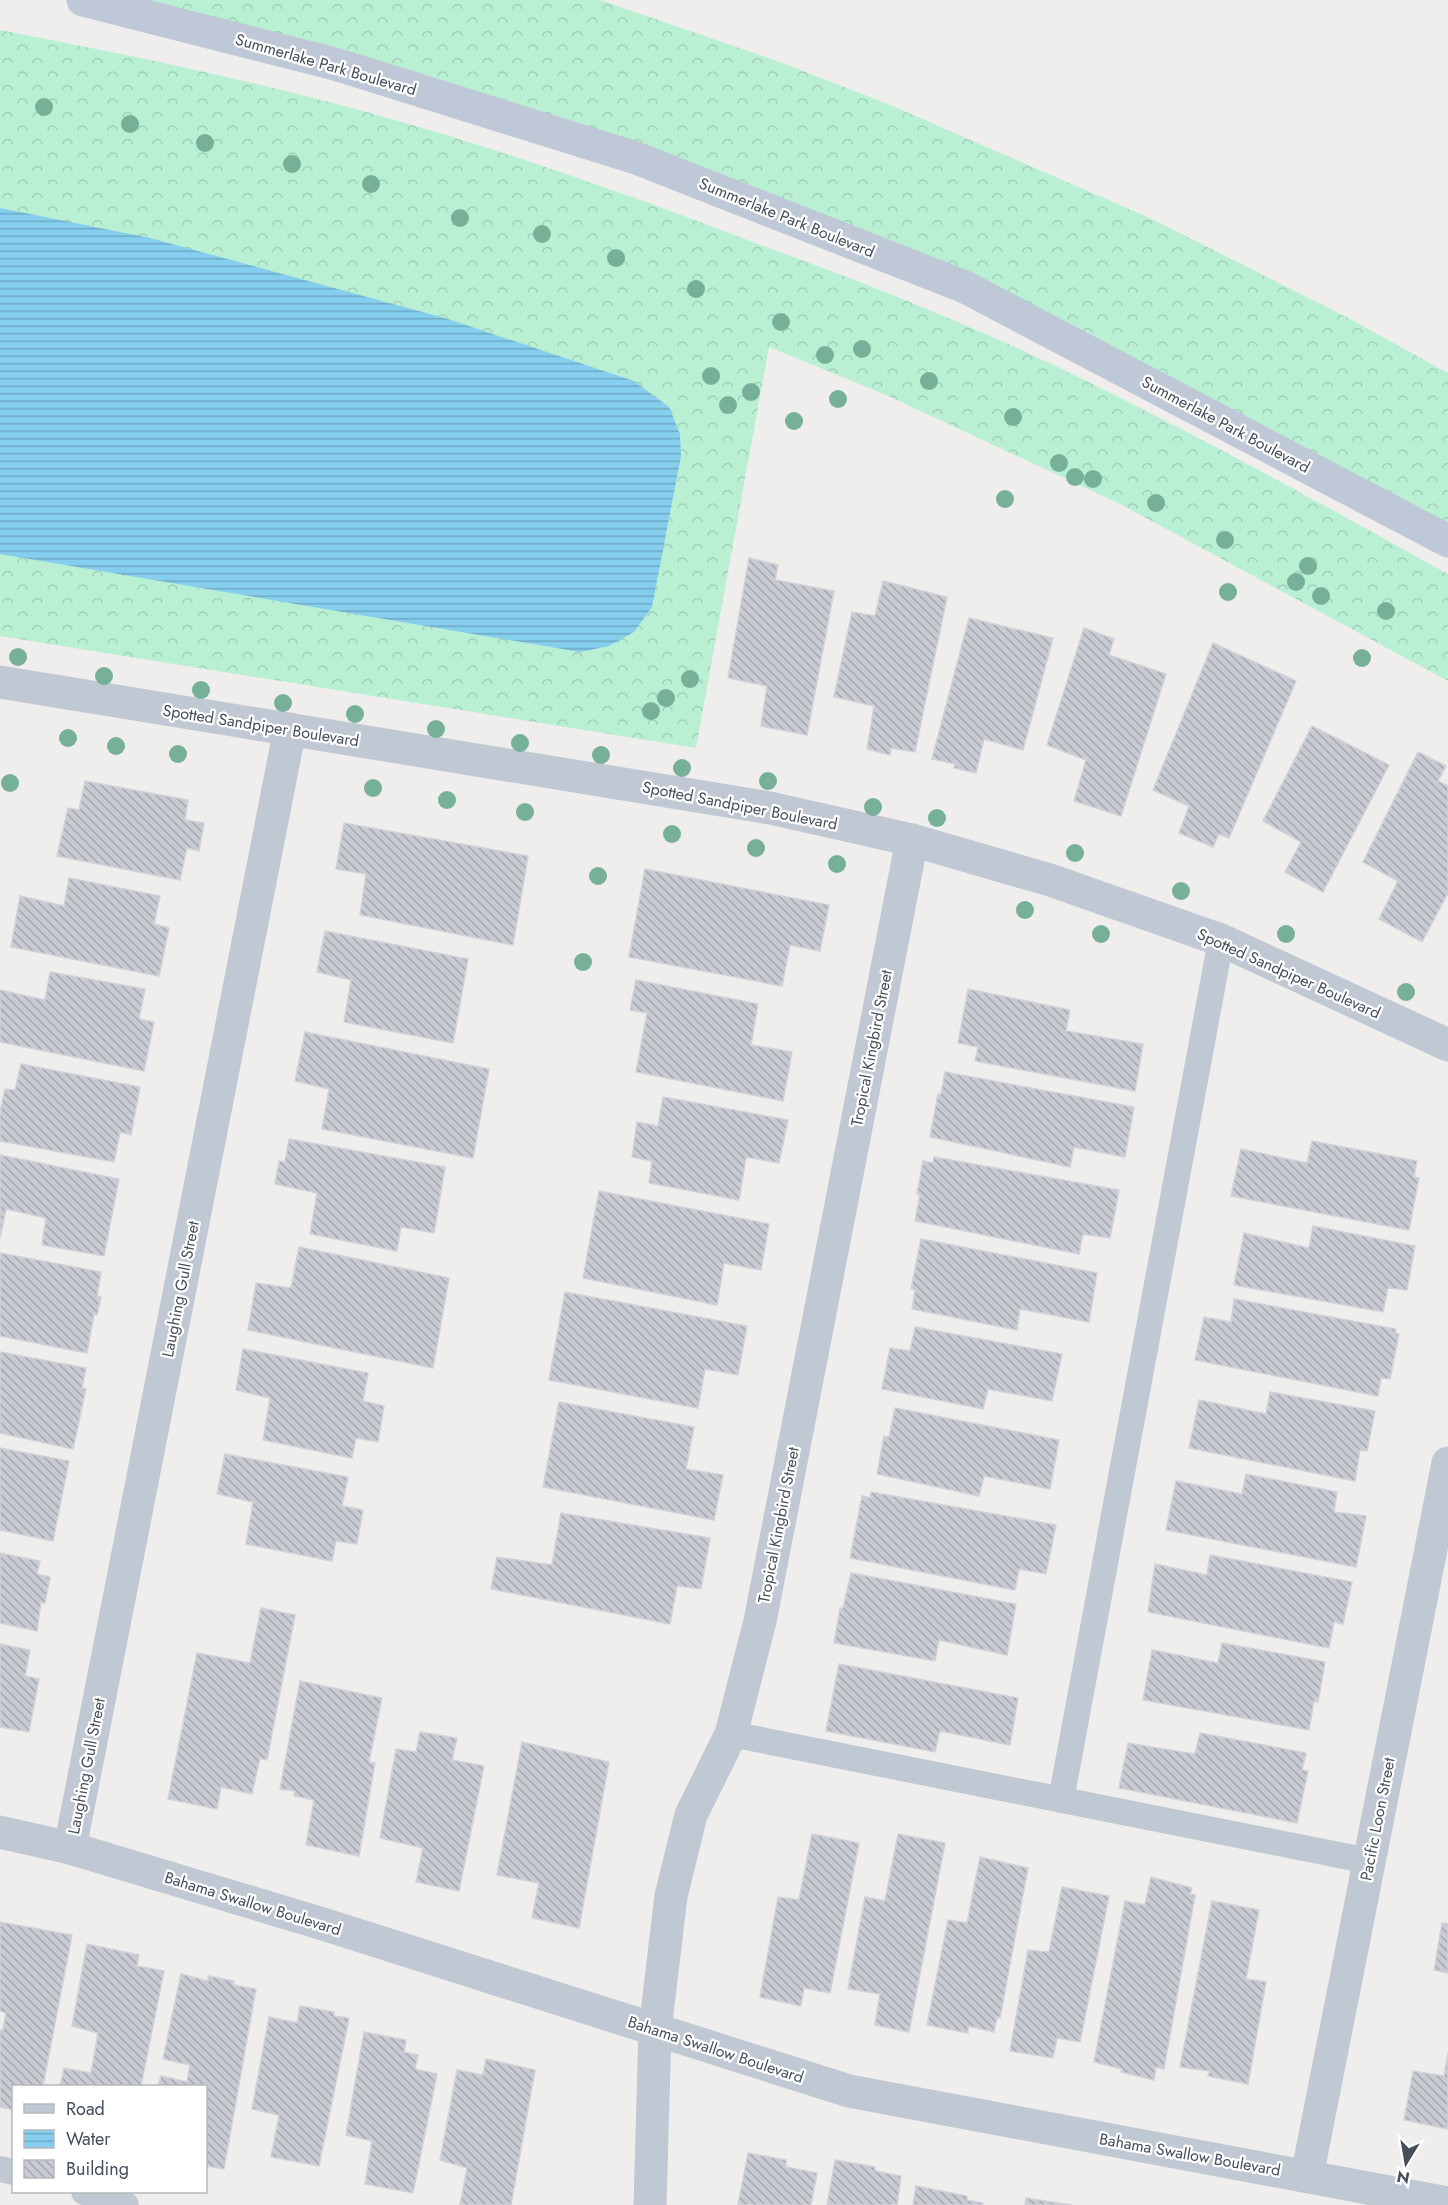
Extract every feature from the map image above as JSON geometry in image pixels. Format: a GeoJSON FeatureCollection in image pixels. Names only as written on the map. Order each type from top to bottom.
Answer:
{"type":"FeatureCollection","features":[{"type":"Feature","properties":{"kind":"main road","name":"Summerlake Park Boulevard"},"geometry":{"type":"LineString","coordinates":[[83,0],[335,64],[636,158],[965,287],[1448,541]]}},
{"type":"Feature","properties":{"kind":"street","name":"Spotted Sandpiper Boulevard"},"geometry":{"type":"LineString","coordinates":[[0,682],[770,808],[912,840],[1050,880],[1221,940],[1448,1045]]}},
{"type":"Feature","properties":{"kind":"street","name":"Laughing Gull Street"},"geometry":{"type":"LineString","coordinates":[[70,1848],[290,729]]}},
{"type":"Feature","properties":{"kind":"street","name":"Tropical Kingbird Street"},"geometry":{"type":"LineString","coordinates":[[650,2205],[655,2030],[671,1896],[691,1815],[731,1734],[762,1609],[912,840]]}},
{"type":"Feature","properties":{"kind":"street","name":"Pacific Loon Street"},"geometry":{"type":"LineString","coordinates":[[1307,2176],[1448,1463]]}},
{"type":"Feature","properties":{"kind":"street","name":"Bahama Swallow Boulevard"},"geometry":{"type":"LineString","coordinates":[[0,1832],[70,1848],[323,1924],[849,2091],[1448,2203]]}},
{"type":"Feature","properties":{"kind":"lane"},"geometry":{"type":"LineString","coordinates":[[1061,1800],[1221,940]]}},
{"type":"Feature","properties":{"kind":"lane"},"geometry":{"type":"LineString","coordinates":[[731,1734],[1369,1861]]}},
{"type":"Feature","properties":{"kind":"lane"},"geometry":{"type":"LineString","coordinates":[[87,2193],[126,2205]]}},
{"type":"Feature","properties":{"kind":"green space"},"geometry":{"type":"Polygon","coordinates":[[[83,0],[600,0],[777,61],[888,104],[1154,220],[1350,319],[1448,373],[1448,541],[965,287],[721,191],[83,0]]]}},
{"type":"Feature","properties":{"kind":"green space"},"geometry":{"type":"Polygon","coordinates":[[[0,30],[241,80],[360,110],[478,145],[689,218],[857,281],[987,335],[1074,375],[1182,430],[1448,574],[1448,681],[1122,505],[884,394],[769,347],[696,748],[0,636],[0,30]]]}},
{"type":"Feature","properties":{"kind":"water"},"geometry":{"type":"Polygon","coordinates":[[[0,208],[150,238],[448,319],[634,381],[669,407],[680,434],[681,456],[652,607],[634,632],[609,646],[580,652],[0,554],[0,208]]]}},
{"type":"Feature","properties":{"kind":"building"},"geometry":{"type":"Polygon","coordinates":[[[749,558],[778,565],[775,580],[834,591],[807,735],[761,726],[767,686],[728,678],[749,558]]]}},
{"type":"Feature","properties":{"kind":"building"},"geometry":{"type":"Polygon","coordinates":[[[883,581],[947,597],[915,752],[891,748],[890,755],[867,749],[874,706],[834,697],[852,612],[875,616],[883,581]]]}},
{"type":"Feature","properties":{"kind":"building"},"geometry":{"type":"Polygon","coordinates":[[[969,618],[1053,638],[1023,750],[984,739],[976,773],[954,768],[955,764],[932,759],[969,618]]]}},
{"type":"Feature","properties":{"kind":"building"},"geometry":{"type":"Polygon","coordinates":[[[1084,628],[1114,639],[1109,655],[1166,674],[1121,816],[1074,801],[1086,760],[1047,745],[1084,628]]]}},
{"type":"Feature","properties":{"kind":"building"},"geometry":{"type":"Polygon","coordinates":[[[1213,643],[1296,681],[1229,838],[1219,834],[1213,847],[1179,833],[1189,806],[1153,790],[1213,643]]]}},
{"type":"Feature","properties":{"kind":"building"},"geometry":{"type":"Polygon","coordinates":[[[1312,726],[1389,765],[1323,892],[1285,872],[1301,842],[1263,821],[1312,726]]]}},
{"type":"Feature","properties":{"kind":"building"},"geometry":{"type":"Polygon","coordinates":[[[1418,752],[1446,766],[1438,781],[1448,786],[1448,893],[1422,942],[1379,919],[1398,881],[1363,862],[1418,752]]]}},
{"type":"Feature","properties":{"kind":"building"},"geometry":{"type":"Polygon","coordinates":[[[85,781],[188,800],[185,820],[204,823],[199,851],[187,848],[180,880],[57,856],[68,808],[79,810],[85,781]]]}},
{"type":"Feature","properties":{"kind":"building"},"geometry":{"type":"Polygon","coordinates":[[[344,823],[528,856],[513,945],[360,915],[366,874],[336,869],[344,823]]]}},
{"type":"Feature","properties":{"kind":"building"},"geometry":{"type":"Polygon","coordinates":[[[645,869],[829,905],[820,951],[790,945],[782,986],[629,957],[645,869]]]}},
{"type":"Feature","properties":{"kind":"building"},"geometry":{"type":"Polygon","coordinates":[[[69,878],[160,896],[154,924],[169,928],[159,976],[11,947],[20,896],[64,906],[69,878]]]}},
{"type":"Feature","properties":{"kind":"building"},"geometry":{"type":"Polygon","coordinates":[[[325,931],[468,959],[453,1043],[344,1022],[351,980],[317,972],[325,931]]]}},
{"type":"Feature","properties":{"kind":"building"},"geometry":{"type":"Polygon","coordinates":[[[50,972],[145,989],[139,1019],[154,1022],[144,1071],[0,1042],[0,990],[45,1000],[50,972]]]}},
{"type":"Feature","properties":{"kind":"building"},"geometry":{"type":"Polygon","coordinates":[[[636,980],[758,1004],[751,1045],[792,1052],[783,1101],[636,1072],[647,1013],[630,1010],[636,980]]]}},
{"type":"Feature","properties":{"kind":"building"},"geometry":{"type":"Polygon","coordinates":[[[968,989],[1070,1010],[1066,1031],[1143,1044],[1135,1091],[975,1061],[978,1047],[958,1043],[968,989]]]}},
{"type":"Feature","properties":{"kind":"building"},"geometry":{"type":"Polygon","coordinates":[[[305,1032],[489,1069],[473,1158],[322,1129],[329,1089],[295,1081],[305,1032]]]}},
{"type":"Feature","properties":{"kind":"building"},"geometry":{"type":"Polygon","coordinates":[[[21,1064],[140,1087],[131,1135],[120,1132],[114,1162],[0,1141],[0,1112],[5,1089],[15,1090],[21,1064]]]}},
{"type":"Feature","properties":{"kind":"building"},"geometry":{"type":"Polygon","coordinates":[[[945,1072],[1134,1107],[1125,1157],[1074,1147],[1070,1167],[930,1137],[938,1094],[941,1094],[945,1072]]]}},
{"type":"Feature","properties":{"kind":"building"},"geometry":{"type":"Polygon","coordinates":[[[663,1097],[788,1120],[779,1163],[746,1157],[739,1200],[649,1183],[652,1161],[632,1157],[637,1122],[658,1126],[663,1097]]]}},
{"type":"Feature","properties":{"kind":"building"},"geometry":{"type":"Polygon","coordinates":[[[289,1139],[445,1167],[434,1233],[401,1227],[397,1251],[310,1234],[317,1193],[275,1184],[279,1161],[285,1162],[289,1139]]]}},
{"type":"Feature","properties":{"kind":"building"},"geometry":{"type":"Polygon","coordinates":[[[1312,1141],[1417,1161],[1414,1177],[1419,1178],[1409,1230],[1231,1196],[1241,1149],[1307,1163],[1312,1141]]]}},
{"type":"Feature","properties":{"kind":"building"},"geometry":{"type":"Polygon","coordinates":[[[0,1155],[119,1179],[104,1256],[42,1245],[46,1218],[6,1209],[0,1238],[0,1155]]]}},
{"type":"Feature","properties":{"kind":"building"},"geometry":{"type":"Polygon","coordinates":[[[934,1157],[1119,1190],[1110,1238],[1083,1234],[1079,1254],[915,1221],[923,1161],[933,1163],[934,1157]]]}},
{"type":"Feature","properties":{"kind":"building"},"geometry":{"type":"Polygon","coordinates":[[[599,1191],[769,1224],[761,1270],[724,1263],[717,1305],[583,1278],[599,1191]]]}},
{"type":"Feature","properties":{"kind":"building"},"geometry":{"type":"Polygon","coordinates":[[[1313,1226],[1415,1246],[1407,1290],[1388,1288],[1383,1312],[1234,1285],[1244,1233],[1309,1248],[1313,1226]]]}},
{"type":"Feature","properties":{"kind":"building"},"geometry":{"type":"Polygon","coordinates":[[[921,1239],[1097,1273],[1089,1322],[1020,1309],[1017,1330],[912,1309],[915,1290],[911,1289],[921,1239]]]}},
{"type":"Feature","properties":{"kind":"building"},"geometry":{"type":"Polygon","coordinates":[[[299,1247],[449,1278],[433,1368],[248,1330],[256,1283],[291,1288],[299,1247]]]}},
{"type":"Feature","properties":{"kind":"building"},"geometry":{"type":"Polygon","coordinates":[[[0,1253],[101,1272],[97,1296],[101,1297],[97,1315],[94,1314],[87,1353],[0,1336],[0,1253]]]}},
{"type":"Feature","properties":{"kind":"building"},"geometry":{"type":"Polygon","coordinates":[[[565,1292],[747,1326],[738,1375],[705,1369],[698,1408],[549,1380],[565,1292]]]}},
{"type":"Feature","properties":{"kind":"building"},"geometry":{"type":"Polygon","coordinates":[[[1234,1299],[1396,1329],[1395,1333],[1399,1334],[1390,1379],[1381,1378],[1378,1396],[1195,1360],[1204,1317],[1231,1322],[1234,1299]]]}},
{"type":"Feature","properties":{"kind":"building"},"geometry":{"type":"Polygon","coordinates":[[[915,1327],[1062,1354],[1052,1401],[988,1389],[983,1409],[882,1389],[890,1348],[910,1351],[915,1327]]]}},
{"type":"Feature","properties":{"kind":"building"},"geometry":{"type":"Polygon","coordinates":[[[243,1349],[368,1373],[363,1401],[384,1406],[378,1442],[356,1438],[352,1458],[263,1440],[270,1398],[236,1390],[243,1349]]]}},
{"type":"Feature","properties":{"kind":"building"},"geometry":{"type":"Polygon","coordinates":[[[0,1352],[86,1368],[82,1388],[86,1389],[73,1449],[0,1433],[0,1352]]]}},
{"type":"Feature","properties":{"kind":"building"},"geometry":{"type":"Polygon","coordinates":[[[1270,1392],[1375,1411],[1367,1451],[1360,1450],[1355,1481],[1189,1448],[1199,1400],[1266,1414],[1270,1392]]]}},
{"type":"Feature","properties":{"kind":"building"},"geometry":{"type":"Polygon","coordinates":[[[559,1402],[694,1427],[686,1469],[723,1475],[714,1520],[543,1487],[559,1402]]]}},
{"type":"Feature","properties":{"kind":"building"},"geometry":{"type":"Polygon","coordinates":[[[895,1408],[1059,1440],[1050,1489],[984,1476],[979,1496],[877,1474],[884,1436],[889,1437],[895,1408]]]}},
{"type":"Feature","properties":{"kind":"building"},"geometry":{"type":"Polygon","coordinates":[[[0,1448],[69,1461],[53,1541],[0,1530],[0,1448]]]}},
{"type":"Feature","properties":{"kind":"building"},"geometry":{"type":"Polygon","coordinates":[[[225,1454],[348,1477],[342,1506],[363,1510],[357,1544],[336,1541],[332,1561],[246,1544],[253,1502],[217,1494],[225,1454]]]}},
{"type":"Feature","properties":{"kind":"building"},"geometry":{"type":"Polygon","coordinates":[[[1246,1474],[1337,1492],[1334,1512],[1366,1516],[1356,1567],[1166,1530],[1176,1481],[1242,1494],[1246,1474]]]}},
{"type":"Feature","properties":{"kind":"building"},"geometry":{"type":"Polygon","coordinates":[[[871,1492],[1056,1525],[1046,1574],[1019,1569],[1015,1590],[850,1558],[862,1496],[870,1498],[871,1492]]]}},
{"type":"Feature","properties":{"kind":"building"},"geometry":{"type":"Polygon","coordinates":[[[561,1513],[710,1538],[701,1589],[677,1586],[670,1624],[491,1589],[497,1557],[552,1565],[561,1513]]]}},
{"type":"Feature","properties":{"kind":"building"},"geometry":{"type":"Polygon","coordinates":[[[0,1553],[40,1561],[37,1574],[50,1577],[45,1603],[41,1602],[37,1631],[0,1623],[0,1553]]]}},
{"type":"Feature","properties":{"kind":"building"},"geometry":{"type":"Polygon","coordinates":[[[1210,1555],[1352,1582],[1343,1624],[1334,1622],[1329,1648],[1148,1612],[1155,1564],[1207,1575],[1210,1555]]]}},
{"type":"Feature","properties":{"kind":"building"},"geometry":{"type":"Polygon","coordinates":[[[851,1573],[1016,1604],[1007,1655],[939,1640],[935,1661],[834,1643],[840,1608],[843,1608],[851,1573]]]}},
{"type":"Feature","properties":{"kind":"building"},"geometry":{"type":"Polygon","coordinates":[[[261,1608],[295,1615],[267,1760],[260,1758],[252,1794],[221,1787],[217,1809],[168,1799],[197,1653],[250,1663],[261,1608]]]}},
{"type":"Feature","properties":{"kind":"building"},"geometry":{"type":"Polygon","coordinates":[[[1222,1643],[1325,1662],[1318,1702],[1314,1701],[1309,1730],[1143,1700],[1152,1650],[1218,1663],[1222,1643]]]}},
{"type":"Feature","properties":{"kind":"building"},"geometry":{"type":"Polygon","coordinates":[[[0,1644],[30,1650],[25,1676],[39,1679],[29,1732],[0,1727],[0,1644]]]}},
{"type":"Feature","properties":{"kind":"building"},"geometry":{"type":"Polygon","coordinates":[[[839,1664],[1018,1698],[1010,1745],[940,1731],[935,1752],[826,1731],[839,1664]]]}},
{"type":"Feature","properties":{"kind":"building"},"geometry":{"type":"Polygon","coordinates":[[[300,1681],[382,1698],[369,1762],[375,1763],[359,1856],[306,1845],[314,1800],[294,1796],[295,1791],[280,1789],[300,1681]]]}},
{"type":"Feature","properties":{"kind":"building"},"geometry":{"type":"Polygon","coordinates":[[[420,1732],[457,1738],[452,1760],[484,1766],[459,1891],[416,1882],[423,1848],[380,1838],[396,1749],[416,1752],[420,1732]]]}},
{"type":"Feature","properties":{"kind":"building"},"geometry":{"type":"Polygon","coordinates":[[[1200,1733],[1306,1753],[1302,1770],[1308,1771],[1297,1823],[1119,1788],[1128,1743],[1195,1754],[1200,1733]]]}},
{"type":"Feature","properties":{"kind":"building"},"geometry":{"type":"Polygon","coordinates":[[[522,1742],[609,1762],[579,1928],[532,1918],[539,1883],[497,1875],[522,1742]]]}},
{"type":"Feature","properties":{"kind":"building"},"geometry":{"type":"Polygon","coordinates":[[[812,1834],[859,1843],[830,1993],[804,1988],[801,2006],[760,1997],[778,1897],[799,1900],[812,1834]]]}},
{"type":"Feature","properties":{"kind":"building"},"geometry":{"type":"Polygon","coordinates":[[[898,1834],[945,1843],[909,2032],[875,2025],[880,1994],[848,1989],[865,1897],[885,1901],[898,1834]]]}},
{"type":"Feature","properties":{"kind":"building"},"geometry":{"type":"Polygon","coordinates":[[[980,1857],[1028,1868],[1000,2018],[997,2017],[994,2032],[968,2026],[968,2033],[927,2025],[948,1920],[967,1923],[980,1857]]]}},
{"type":"Feature","properties":{"kind":"building"},"geometry":{"type":"Polygon","coordinates":[[[1151,1877],[1192,1888],[1190,1894],[1195,1895],[1164,2069],[1156,2067],[1154,2080],[1121,2072],[1122,2069],[1094,2062],[1125,1901],[1145,1905],[1151,1877]]]}},
{"type":"Feature","properties":{"kind":"building"},"geometry":{"type":"Polygon","coordinates":[[[1062,1887],[1109,1896],[1080,2042],[1057,2038],[1053,2058],[1010,2051],[1028,1950],[1049,1952],[1062,1887]]]}},
{"type":"Feature","properties":{"kind":"building"},"geometry":{"type":"Polygon","coordinates":[[[1212,1901],[1259,1910],[1246,1979],[1266,1982],[1248,2084],[1208,2076],[1210,2071],[1180,2067],[1212,1901]]]}},
{"type":"Feature","properties":{"kind":"building"},"geometry":{"type":"Polygon","coordinates":[[[0,1922],[72,1935],[43,2085],[12,2085],[12,2110],[0,2107],[0,2030],[3,2030],[6,2013],[0,2011],[0,1922]]]}},
{"type":"Feature","properties":{"kind":"building"},"geometry":{"type":"Polygon","coordinates":[[[1442,1923],[1448,1924],[1448,1973],[1434,1970],[1442,1923]]]}},
{"type":"Feature","properties":{"kind":"building"},"geometry":{"type":"Polygon","coordinates":[[[87,1944],[139,1955],[137,1966],[164,1971],[141,2085],[60,2085],[64,2068],[91,2073],[98,2033],[72,2026],[87,1944]]]}},
{"type":"Feature","properties":{"kind":"building"},"geometry":{"type":"Polygon","coordinates":[[[181,1974],[208,1981],[208,1976],[234,1981],[233,1985],[256,1989],[224,2169],[207,2166],[207,2085],[158,2085],[161,2076],[187,2082],[190,2065],[163,2059],[181,1974]]]}},
{"type":"Feature","properties":{"kind":"building"},"geometry":{"type":"Polygon","coordinates":[[[300,2006],[334,2012],[334,2016],[349,2018],[319,2166],[271,2157],[279,2115],[252,2109],[269,2017],[297,2023],[300,2006]]]}},
{"type":"Feature","properties":{"kind":"building"},"geometry":{"type":"Polygon","coordinates":[[[364,2032],[406,2040],[404,2052],[418,2055],[415,2069],[437,2074],[413,2193],[365,2184],[372,2141],[346,2135],[364,2032]]]}},
{"type":"Feature","properties":{"kind":"building"},"geometry":{"type":"Polygon","coordinates":[[[1448,2053],[1448,2129],[1404,2120],[1413,2071],[1444,2076],[1448,2053]]]}},
{"type":"Feature","properties":{"kind":"building"},"geometry":{"type":"Polygon","coordinates":[[[486,2059],[535,2070],[511,2205],[460,2205],[467,2168],[440,2160],[457,2070],[483,2075],[486,2059]]]}},
{"type":"Feature","properties":{"kind":"building"},"geometry":{"type":"Polygon","coordinates":[[[748,2153],[786,2160],[786,2167],[817,2173],[811,2205],[738,2205],[748,2153]]]}},
{"type":"Feature","properties":{"kind":"building"},"geometry":{"type":"Polygon","coordinates":[[[835,2160],[875,2167],[875,2171],[901,2176],[897,2205],[827,2205],[835,2160]]]}},
{"type":"Feature","properties":{"kind":"building"},"geometry":{"type":"Polygon","coordinates":[[[916,2186],[967,2196],[967,2200],[983,2203],[983,2205],[913,2205],[916,2186]]]}},
{"type":"Feature","properties":{"kind":"building"},"geometry":{"type":"Polygon","coordinates":[[[1026,2198],[1072,2205],[1025,2205],[1026,2198]]]}}]}
